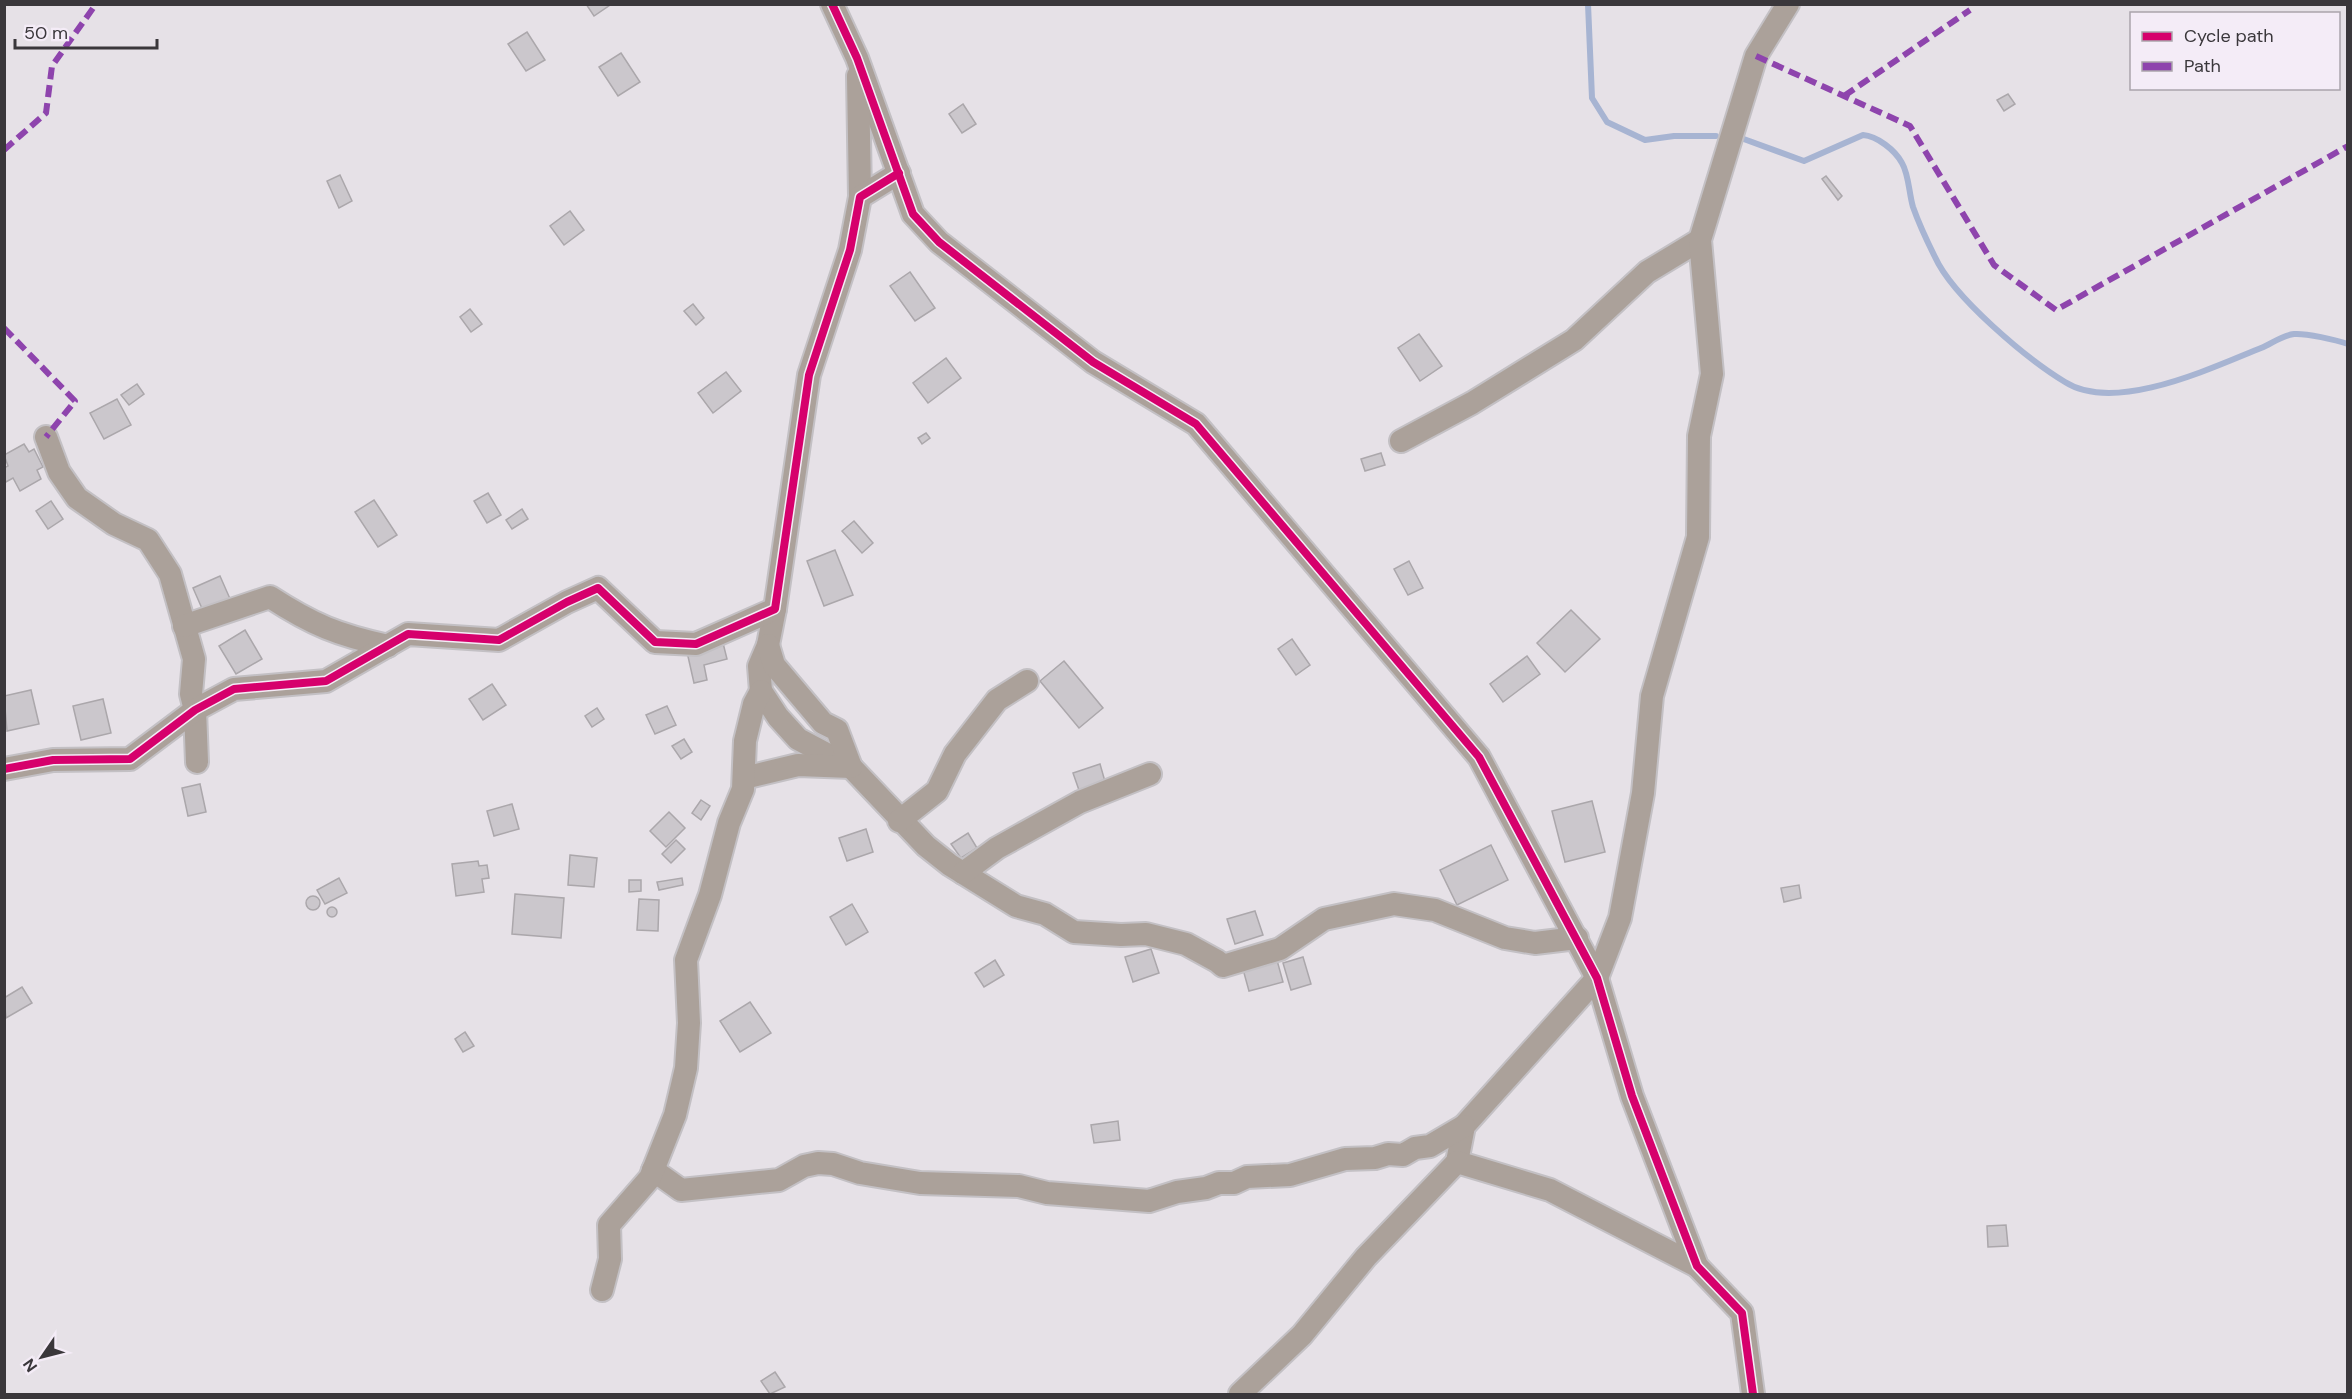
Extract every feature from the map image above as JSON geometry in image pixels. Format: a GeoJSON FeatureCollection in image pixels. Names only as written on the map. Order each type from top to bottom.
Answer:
{"type":"FeatureCollection","features":[{"type":"Feature","properties":{"kind":"street"},"geometry":{"type":"LineString","coordinates":[[832,4],[857,58],[913,214],[939,242],[1093,362],[1196,424],[1479,757],[1597,978],[1632,1096],[1697,1266]]}},
{"type":"Feature","properties":{"kind":"street"},"geometry":{"type":"LineString","coordinates":[[653,1170],[681,1191],[779,1180],[804,1166],[818,1163],[833,1164],[861,1173],[920,1183],[1019,1186],[1047,1192],[1149,1201],[1219,1183],[1234,1183],[1247,1177],[1290,1175],[1345,1159],[1375,1158],[1388,1154],[1403,1155],[1415,1148],[1430,1146],[1464,1126],[1597,978],[1620,918],[1643,793],[1652,696],[1698,537],[1699,436],[1712,374],[1700,240],[1756,56],[1788,4]]}},
{"type":"Feature","properties":{"kind":"street"},"geometry":{"type":"LineString","coordinates":[[851,767],[798,740],[778,717],[761,691],[759,666],[768,645],[775,609],[809,375],[850,250],[860,197],[857,58]]}},
{"type":"Feature","properties":{"kind":"street"},"geometry":{"type":"LineString","coordinates":[[860,197],[899,173]]}},
{"type":"Feature","properties":{"kind":"street"},"geometry":{"type":"LineString","coordinates":[[1401,441],[1472,403],[1574,340],[1647,272],[1700,240]]}},
{"type":"Feature","properties":{"kind":"street"},"geometry":{"type":"LineString","coordinates":[[46,437],[59,472],[77,498],[114,524],[148,540],[170,574],[194,658],[191,694],[195,710],[197,762]]}},
{"type":"Feature","properties":{"kind":"street"},"geometry":{"type":"LineString","coordinates":[[4,769],[53,760],[130,759],[195,710],[234,689],[326,681],[408,634],[499,640],[567,602],[598,588],[655,642],[696,644],[775,609]]}},
{"type":"Feature","properties":{"kind":"street"},"geometry":{"type":"LineString","coordinates":[[184,626],[270,597],[307,621],[345,636],[388,646]]}},
{"type":"Feature","properties":{"kind":"street"},"geometry":{"type":"LineString","coordinates":[[768,645],[774,666],[823,723],[837,730],[851,767],[899,821],[926,846],[963,873],[1016,906],[1045,915],[1074,932],[1146,934],[1186,944],[1217,960],[1223,966],[1281,949],[1324,919],[1394,904],[1435,910],[1505,938],[1535,943],[1577,938]]}},
{"type":"Feature","properties":{"kind":"street"},"geometry":{"type":"LineString","coordinates":[[899,821],[937,791],[955,754],[997,700],[1028,681]]}},
{"type":"Feature","properties":{"kind":"street"},"geometry":{"type":"LineString","coordinates":[[602,1290],[610,1259],[609,1225],[650,1178],[675,1114],[686,1068],[689,1023],[686,960],[710,896],[729,823],[743,789],[745,741],[754,704],[761,691]]}},
{"type":"Feature","properties":{"kind":"street"},"geometry":{"type":"LineString","coordinates":[[744,778],[798,765],[851,767]]}},
{"type":"Feature","properties":{"kind":"street"},"geometry":{"type":"LineString","coordinates":[[963,873],[997,848],[1080,801],[1150,774]]}},
{"type":"Feature","properties":{"kind":"street"},"geometry":{"type":"LineString","coordinates":[[1240,1395],[1302,1335],[1365,1257],[1456,1162],[1464,1126]]}},
{"type":"Feature","properties":{"kind":"street"},"geometry":{"type":"LineString","coordinates":[[1456,1162],[1550,1190],[1697,1266],[1742,1313],[1753,1395]]}},
{"type":"Feature","properties":{"kind":"building"},"geometry":{"type":"Polygon","coordinates":[[[586,4],[610,4],[610,5],[594,16],[586,4]]]}},
{"type":"Feature","properties":{"kind":"building"},"geometry":{"type":"Polygon","coordinates":[[[527,32],[545,60],[526,71],[508,44],[527,32]]]}},
{"type":"Feature","properties":{"kind":"building"},"geometry":{"type":"Polygon","coordinates":[[[621,53],[640,82],[618,96],[599,67],[621,53]]]}},
{"type":"Feature","properties":{"kind":"building"},"geometry":{"type":"Polygon","coordinates":[[[2008,94],[2015,104],[2004,111],[1997,100],[2008,94]]]}},
{"type":"Feature","properties":{"kind":"building"},"geometry":{"type":"Polygon","coordinates":[[[963,104],[976,124],[962,133],[949,114],[963,104]]]}},
{"type":"Feature","properties":{"kind":"building"},"geometry":{"type":"Polygon","coordinates":[[[340,175],[352,201],[339,208],[327,181],[340,175]]]}},
{"type":"Feature","properties":{"kind":"building"},"geometry":{"type":"Polygon","coordinates":[[[1826,176],[1842,196],[1838,200],[1822,179],[1826,176]]]}},
{"type":"Feature","properties":{"kind":"building"},"geometry":{"type":"Polygon","coordinates":[[[570,211],[584,230],[564,245],[550,226],[570,211]]]}},
{"type":"Feature","properties":{"kind":"building"},"geometry":{"type":"Polygon","coordinates":[[[910,272],[935,308],[915,321],[890,286],[910,272]]]}},
{"type":"Feature","properties":{"kind":"building"},"geometry":{"type":"Polygon","coordinates":[[[693,304],[704,318],[696,325],[684,311],[693,304]]]}},
{"type":"Feature","properties":{"kind":"building"},"geometry":{"type":"Polygon","coordinates":[[[470,309],[482,324],[471,332],[460,317],[470,309]]]}},
{"type":"Feature","properties":{"kind":"building"},"geometry":{"type":"Polygon","coordinates":[[[1419,334],[1442,366],[1420,381],[1398,348],[1419,334]]]}},
{"type":"Feature","properties":{"kind":"building"},"geometry":{"type":"Polygon","coordinates":[[[946,358],[961,378],[928,403],[913,383],[946,358]]]}},
{"type":"Feature","properties":{"kind":"building"},"geometry":{"type":"Polygon","coordinates":[[[726,372],[741,391],[713,413],[698,393],[726,372]]]}},
{"type":"Feature","properties":{"kind":"building"},"geometry":{"type":"Polygon","coordinates":[[[137,384],[144,394],[129,405],[121,395],[137,384]]]}},
{"type":"Feature","properties":{"kind":"building"},"geometry":{"type":"Polygon","coordinates":[[[117,399],[131,425],[104,439],[90,413],[117,399]]]}},
{"type":"Feature","properties":{"kind":"building"},"geometry":{"type":"Polygon","coordinates":[[[926,433],[930,438],[922,444],[918,438],[926,433]]]}},
{"type":"Feature","properties":{"kind":"building"},"geometry":{"type":"Polygon","coordinates":[[[24,444],[29,452],[34,449],[43,467],[37,470],[41,479],[20,491],[13,478],[6,482],[4,478],[4,468],[8,466],[4,455],[24,444]]]}},
{"type":"Feature","properties":{"kind":"building"},"geometry":{"type":"Polygon","coordinates":[[[1381,453],[1385,465],[1365,471],[1361,459],[1381,453]]]}},
{"type":"Feature","properties":{"kind":"building"},"geometry":{"type":"Polygon","coordinates":[[[488,493],[501,515],[487,523],[474,501],[488,493]]]}},
{"type":"Feature","properties":{"kind":"building"},"geometry":{"type":"Polygon","coordinates":[[[374,500],[397,535],[378,547],[355,512],[374,500]]]}},
{"type":"Feature","properties":{"kind":"building"},"geometry":{"type":"Polygon","coordinates":[[[51,501],[63,519],[48,529],[36,511],[51,501]]]}},
{"type":"Feature","properties":{"kind":"building"},"geometry":{"type":"Polygon","coordinates":[[[522,509],[528,519],[512,529],[506,520],[522,509]]]}},
{"type":"Feature","properties":{"kind":"building"},"geometry":{"type":"Polygon","coordinates":[[[854,521],[873,543],[862,553],[842,531],[854,521]]]}},
{"type":"Feature","properties":{"kind":"building"},"geometry":{"type":"Polygon","coordinates":[[[835,550],[853,595],[824,606],[807,561],[835,550]]]}},
{"type":"Feature","properties":{"kind":"building"},"geometry":{"type":"Polygon","coordinates":[[[1409,561],[1423,588],[1408,595],[1394,569],[1409,561]]]}},
{"type":"Feature","properties":{"kind":"building"},"geometry":{"type":"Polygon","coordinates":[[[220,576],[231,601],[204,613],[193,588],[220,576]]]}},
{"type":"Feature","properties":{"kind":"building"},"geometry":{"type":"Polygon","coordinates":[[[1571,610],[1600,639],[1565,672],[1537,643],[1571,610]]]}},
{"type":"Feature","properties":{"kind":"building"},"geometry":{"type":"Polygon","coordinates":[[[245,630],[262,659],[236,674],[219,646],[245,630]]]}},
{"type":"Feature","properties":{"kind":"building"},"geometry":{"type":"Polygon","coordinates":[[[1292,639],[1310,665],[1296,675],[1278,649],[1292,639]]]}},
{"type":"Feature","properties":{"kind":"building"},"geometry":{"type":"Polygon","coordinates":[[[723,643],[727,659],[704,665],[707,680],[694,683],[687,652],[723,643]]]}},
{"type":"Feature","properties":{"kind":"building"},"geometry":{"type":"Polygon","coordinates":[[[1527,656],[1540,674],[1503,702],[1490,684],[1527,656]]]}},
{"type":"Feature","properties":{"kind":"building"},"geometry":{"type":"Polygon","coordinates":[[[1064,661],[1103,708],[1079,728],[1040,681],[1064,661]]]}},
{"type":"Feature","properties":{"kind":"building"},"geometry":{"type":"Polygon","coordinates":[[[492,684],[506,705],[483,720],[469,699],[492,684]]]}},
{"type":"Feature","properties":{"kind":"building"},"geometry":{"type":"Polygon","coordinates":[[[31,690],[39,724],[7,731],[4,696],[31,690]]]}},
{"type":"Feature","properties":{"kind":"building"},"geometry":{"type":"Polygon","coordinates":[[[103,699],[111,733],[81,740],[73,706],[103,699]]]}},
{"type":"Feature","properties":{"kind":"building"},"geometry":{"type":"Polygon","coordinates":[[[667,706],[676,725],[655,734],[646,715],[667,706]]]}},
{"type":"Feature","properties":{"kind":"building"},"geometry":{"type":"Polygon","coordinates":[[[597,708],[604,719],[592,727],[585,716],[597,708]]]}},
{"type":"Feature","properties":{"kind":"building"},"geometry":{"type":"Polygon","coordinates":[[[684,739],[692,752],[681,759],[672,746],[684,739]]]}},
{"type":"Feature","properties":{"kind":"building"},"geometry":{"type":"Polygon","coordinates":[[[1100,764],[1106,785],[1080,793],[1073,773],[1100,764]]]}},
{"type":"Feature","properties":{"kind":"building"},"geometry":{"type":"Polygon","coordinates":[[[200,784],[206,812],[188,816],[182,788],[200,784]]]}},
{"type":"Feature","properties":{"kind":"building"},"geometry":{"type":"Polygon","coordinates":[[[701,800],[710,806],[701,820],[692,813],[701,800]]]}},
{"type":"Feature","properties":{"kind":"building"},"geometry":{"type":"Polygon","coordinates":[[[1592,801],[1605,852],[1565,862],[1552,811],[1592,801]]]}},
{"type":"Feature","properties":{"kind":"building"},"geometry":{"type":"Polygon","coordinates":[[[512,804],[519,829],[494,836],[487,811],[512,804]]]}},
{"type":"Feature","properties":{"kind":"building"},"geometry":{"type":"Polygon","coordinates":[[[669,812],[685,828],[666,847],[650,831],[669,812]]]}},
{"type":"Feature","properties":{"kind":"building"},"geometry":{"type":"Polygon","coordinates":[[[866,829],[873,852],[847,861],[839,838],[866,829]]]}},
{"type":"Feature","properties":{"kind":"building"},"geometry":{"type":"Polygon","coordinates":[[[968,833],[977,848],[961,858],[951,844],[968,833]]]}},
{"type":"Feature","properties":{"kind":"building"},"geometry":{"type":"Polygon","coordinates":[[[676,840],[685,849],[671,863],[662,854],[676,840]]]}},
{"type":"Feature","properties":{"kind":"building"},"geometry":{"type":"Polygon","coordinates":[[[1491,845],[1508,880],[1457,905],[1440,870],[1491,845]]]}},
{"type":"Feature","properties":{"kind":"building"},"geometry":{"type":"Polygon","coordinates":[[[570,855],[597,858],[594,887],[568,885],[570,855]]]}},
{"type":"Feature","properties":{"kind":"building"},"geometry":{"type":"Polygon","coordinates":[[[478,861],[479,866],[487,865],[489,878],[482,879],[484,892],[456,896],[452,864],[478,861]]]}},
{"type":"Feature","properties":{"kind":"building"},"geometry":{"type":"Polygon","coordinates":[[[339,878],[347,893],[325,904],[317,890],[339,878]]]}},
{"type":"Feature","properties":{"kind":"building"},"geometry":{"type":"Polygon","coordinates":[[[682,878],[683,885],[659,890],[657,882],[682,878]]]}},
{"type":"Feature","properties":{"kind":"building"},"geometry":{"type":"Polygon","coordinates":[[[629,880],[641,880],[641,891],[629,892],[629,880]]]}},
{"type":"Feature","properties":{"kind":"building"},"geometry":{"type":"Polygon","coordinates":[[[1799,885],[1801,898],[1784,902],[1781,888],[1799,885]]]}},
{"type":"Feature","properties":{"kind":"building"},"geometry":{"type":"Polygon","coordinates":[[[515,894],[564,898],[561,938],[512,934],[515,894]]]}},
{"type":"Feature","properties":{"kind":"building"},"geometry":{"type":"Polygon","coordinates":[[[313,896],[318,898],[320,903],[318,908],[313,910],[308,908],[306,903],[308,898],[313,896]]]}},
{"type":"Feature","properties":{"kind":"building"},"geometry":{"type":"Polygon","coordinates":[[[639,899],[659,900],[658,931],[637,930],[639,899]]]}},
{"type":"Feature","properties":{"kind":"building"},"geometry":{"type":"Polygon","coordinates":[[[852,904],[868,932],[846,945],[830,917],[852,904]]]}},
{"type":"Feature","properties":{"kind":"building"},"geometry":{"type":"Polygon","coordinates":[[[332,907],[337,912],[332,917],[327,912],[332,907]]]}},
{"type":"Feature","properties":{"kind":"building"},"geometry":{"type":"Polygon","coordinates":[[[1255,911],[1263,935],[1235,944],[1227,919],[1255,911]]]}},
{"type":"Feature","properties":{"kind":"building"},"geometry":{"type":"Polygon","coordinates":[[[1151,949],[1159,973],[1133,982],[1125,957],[1151,949]]]}},
{"type":"Feature","properties":{"kind":"building"},"geometry":{"type":"Polygon","coordinates":[[[1275,953],[1283,982],[1249,991],[1241,962],[1275,953]]]}},
{"type":"Feature","properties":{"kind":"building"},"geometry":{"type":"Polygon","coordinates":[[[1303,957],[1311,984],[1291,990],[1283,963],[1303,957]]]}},
{"type":"Feature","properties":{"kind":"building"},"geometry":{"type":"Polygon","coordinates":[[[995,960],[1004,975],[984,987],[975,973],[995,960]]]}},
{"type":"Feature","properties":{"kind":"building"},"geometry":{"type":"Polygon","coordinates":[[[22,987],[32,1003],[6,1018],[4,998],[22,987]]]}},
{"type":"Feature","properties":{"kind":"building"},"geometry":{"type":"Polygon","coordinates":[[[750,1002],[771,1033],[740,1052],[720,1021],[750,1002]]]}},
{"type":"Feature","properties":{"kind":"building"},"geometry":{"type":"Polygon","coordinates":[[[465,1032],[474,1046],[463,1052],[455,1039],[465,1032]]]}},
{"type":"Feature","properties":{"kind":"building"},"geometry":{"type":"Polygon","coordinates":[[[1118,1121],[1120,1140],[1094,1143],[1091,1125],[1118,1121]]]}},
{"type":"Feature","properties":{"kind":"building"},"geometry":{"type":"Polygon","coordinates":[[[2006,1225],[2008,1246],[1988,1247],[1987,1226],[2006,1225]]]}},
{"type":"Feature","properties":{"kind":"building"},"geometry":{"type":"Polygon","coordinates":[[[775,1372],[785,1387],[770,1394],[761,1381],[775,1372]]]}},
{"type":"Feature","properties":{"kind":"waterway"},"geometry":{"type":"LineString","coordinates":[[1588,4],[1592,98],[1607,122],[1645,140],[1674,136],[1716,136]]}},
{"type":"Feature","properties":{"kind":"waterway"},"geometry":{"type":"LineString","coordinates":[[1741,138],[1804,161],[1863,135],[1885,144],[1902,163],[1920,226],[1944,273],[1974,308],[2012,343],[2049,372],[2086,391],[2110,393],[2136,391],[2163,385],[2290,335],[2313,336],[2348,344]]}},
{"type":"Feature","properties":{"kind":"marked path"},"geometry":{"type":"LineString","coordinates":[[4,150],[46,113],[52,66],[96,4]]}},
{"type":"Feature","properties":{"kind":"marked path"},"geometry":{"type":"LineString","coordinates":[[1844,96],[1970,10]]}},
{"type":"Feature","properties":{"kind":"marked path"},"geometry":{"type":"LineString","coordinates":[[1756,56],[1910,126],[1994,265],[2056,310],[2348,146]]}},
{"type":"Feature","properties":{"kind":"marked path"},"geometry":{"type":"LineString","coordinates":[[4,328],[75,401],[46,437]]}},
{"type":"Feature","properties":{"kind":"cycle path"},"geometry":{"type":"LineString","coordinates":[[832,4],[857,58],[913,214],[939,242],[1093,362],[1196,424],[1479,757],[1597,978],[1632,1096],[1697,1266],[1742,1313],[1753,1394]]}},
{"type":"Feature","properties":{"kind":"cycle path"},"geometry":{"type":"LineString","coordinates":[[4,769],[53,760],[130,759],[195,710],[234,689],[326,681],[408,634],[499,640],[567,602],[598,588],[655,642],[696,644],[775,609],[809,375],[850,250],[860,197],[899,173]]}}]}
